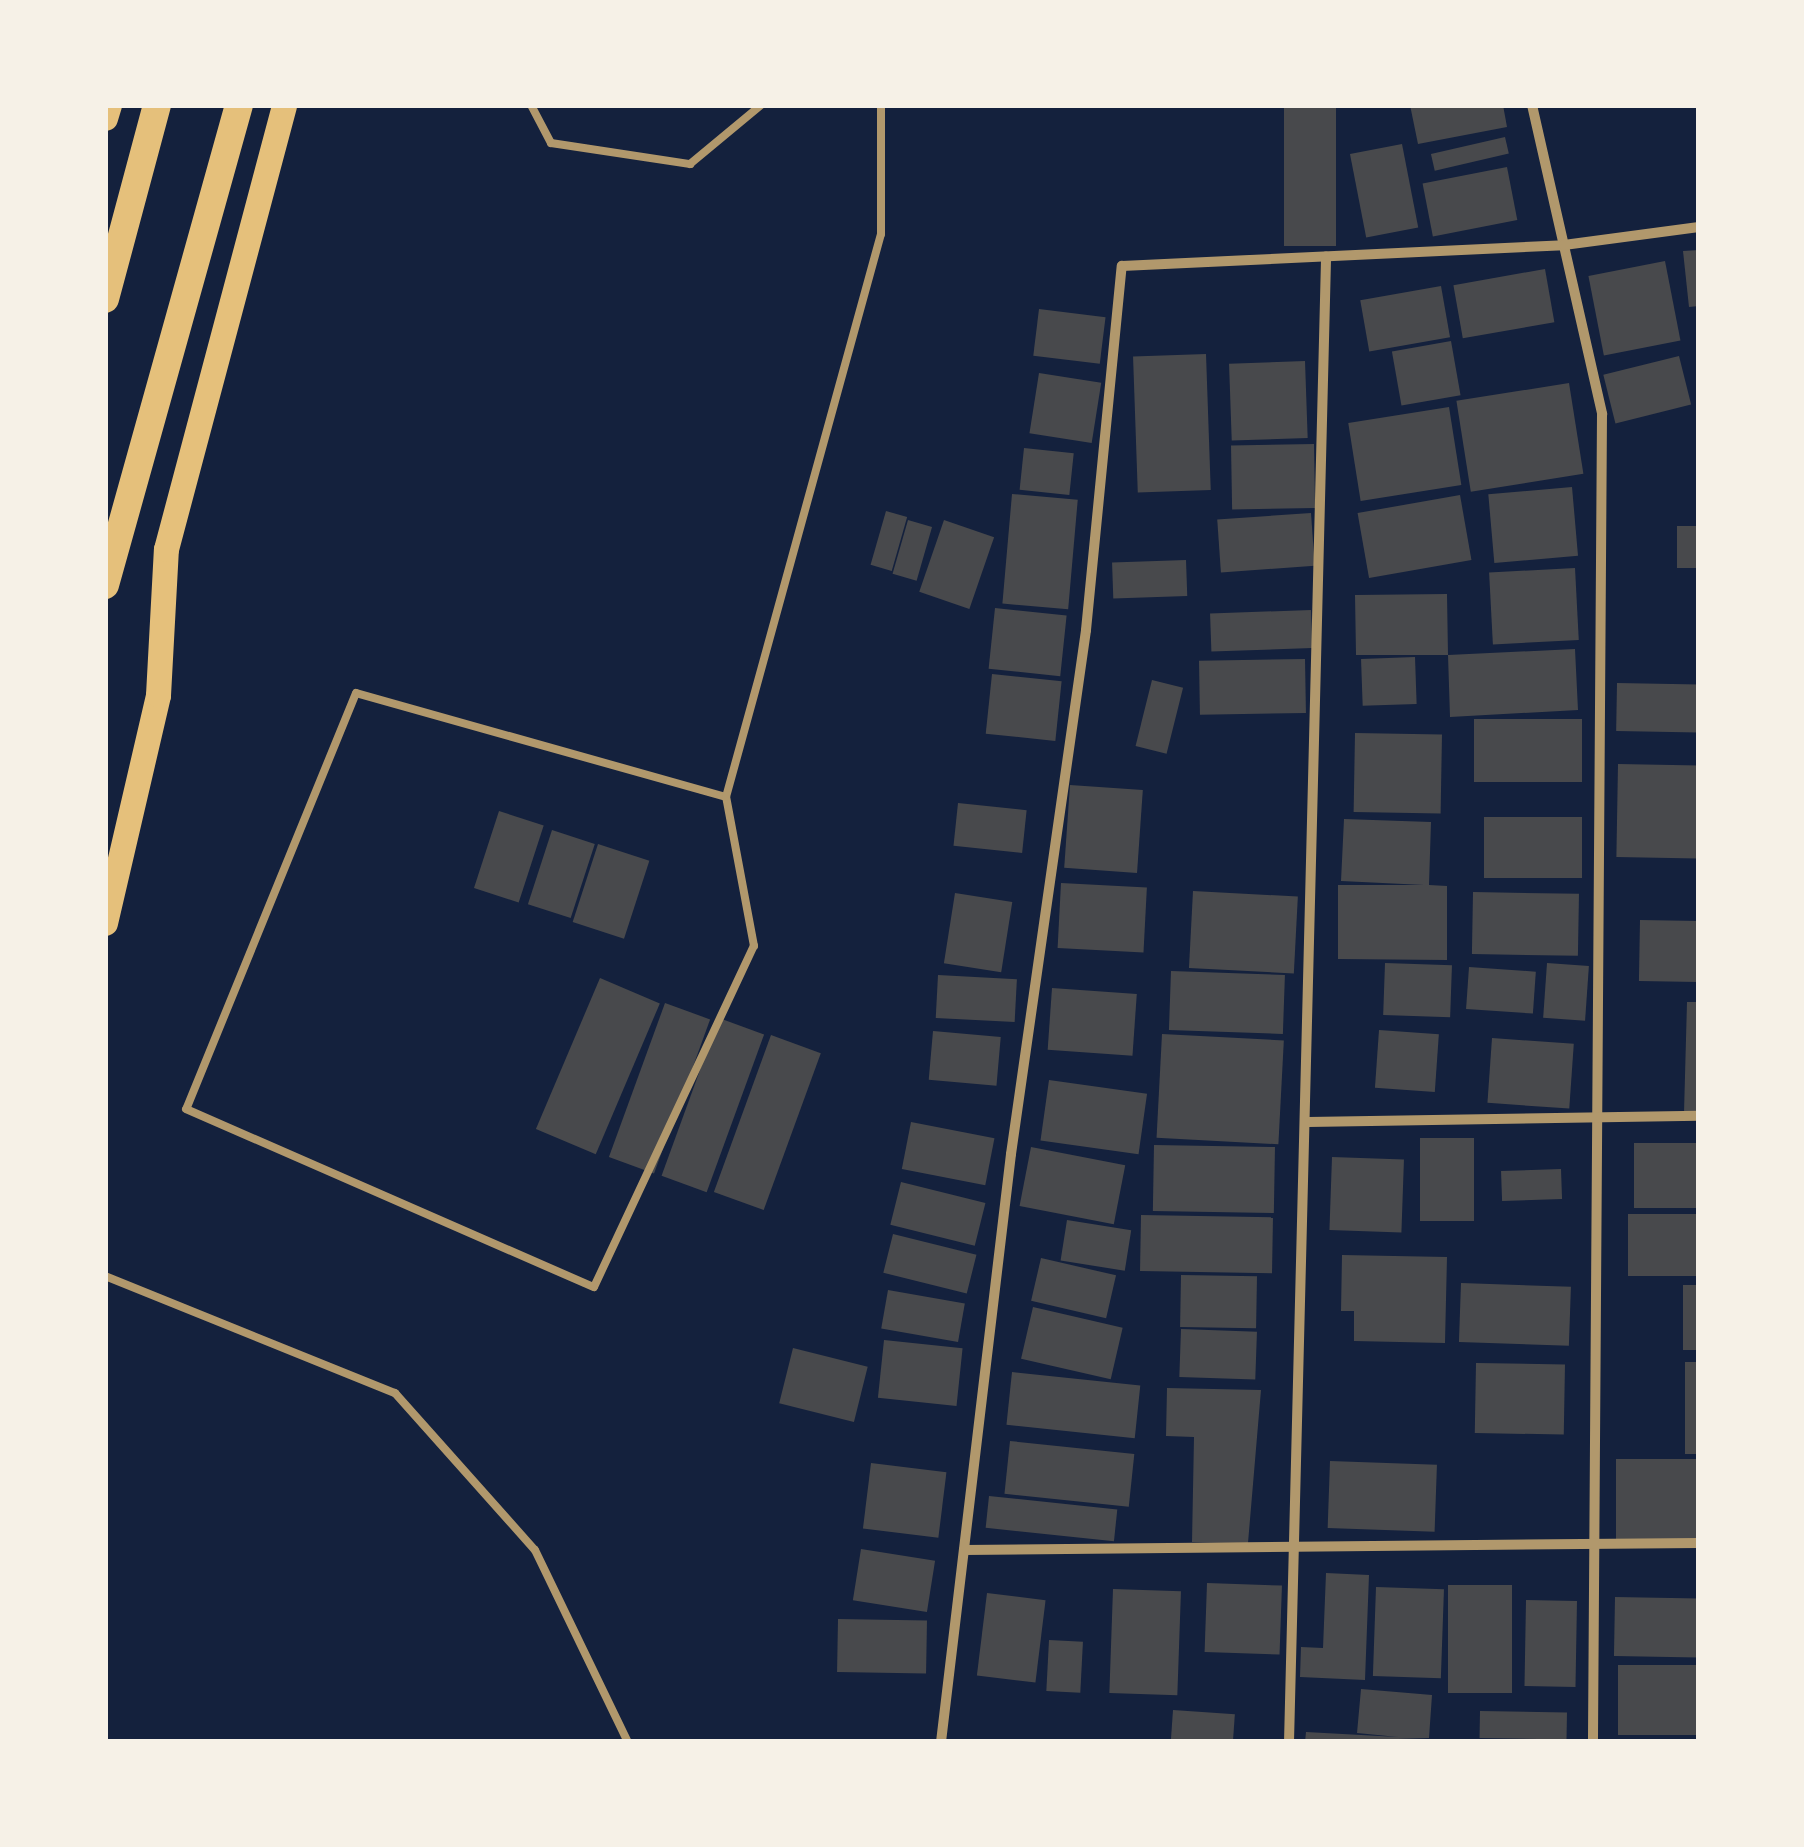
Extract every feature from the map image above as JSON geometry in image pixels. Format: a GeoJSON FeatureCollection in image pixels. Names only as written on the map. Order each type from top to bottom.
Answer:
{"type":"FeatureCollection","features":[{"type":"Feature","properties":{"kind":"highway"},"geometry":{"type":"LineString","coordinates":[[105,299],[157,105]]}},
{"type":"Feature","properties":{"kind":"highway"},"geometry":{"type":"LineString","coordinates":[[105,584],[239,105]]}},
{"type":"Feature","properties":{"kind":"main road"},"geometry":{"type":"LineString","coordinates":[[105,118],[108,105]]}},
{"type":"Feature","properties":{"kind":"main road"},"geometry":{"type":"LineString","coordinates":[[105,923],[158,695],[166,549],[284,105]]}},
{"type":"Feature","properties":{"kind":"street"},"geometry":{"type":"LineString","coordinates":[[1532,105],[1602,414],[1601,1111],[1594,1742]]}},
{"type":"Feature","properties":{"kind":"street"},"geometry":{"type":"LineString","coordinates":[[941,1742],[1086,630],[1122,266],[1564,245],[1699,227]]}},
{"type":"Feature","properties":{"kind":"street"},"geometry":{"type":"LineString","coordinates":[[1290,1742],[1299,1545],[1326,256]]}},
{"type":"Feature","properties":{"kind":"street"},"geometry":{"type":"LineString","coordinates":[[1308,1122],[1601,1111],[1699,1116]]}},
{"type":"Feature","properties":{"kind":"street"},"geometry":{"type":"LineString","coordinates":[[964,1550],[1699,1543]]}},
{"type":"Feature","properties":{"kind":"lane"},"geometry":{"type":"LineString","coordinates":[[531,105],[550,143],[690,164],[761,105]]}},
{"type":"Feature","properties":{"kind":"lane"},"geometry":{"type":"LineString","coordinates":[[726,797],[356,693],[186,1109],[594,1287],[754,946],[726,797],[881,234],[881,105]]}},
{"type":"Feature","properties":{"kind":"lane"},"geometry":{"type":"LineString","coordinates":[[105,1276],[395,1393],[535,1550],[628,1742]]}},
{"type":"Feature","properties":{"kind":"building"},"geometry":{"type":"Polygon","coordinates":[[[1284,105],[1336,105],[1336,246],[1284,246],[1284,105]]]}},
{"type":"Feature","properties":{"kind":"building"},"geometry":{"type":"Polygon","coordinates":[[[1410,105],[1503,105],[1507,127],[1418,144],[1410,105]]]}},
{"type":"Feature","properties":{"kind":"building"},"geometry":{"type":"Polygon","coordinates":[[[1505,137],[1509,154],[1435,171],[1431,154],[1505,137]]]}},
{"type":"Feature","properties":{"kind":"building"},"geometry":{"type":"Polygon","coordinates":[[[1402,144],[1418,227],[1366,238],[1350,154],[1402,144]]]}},
{"type":"Feature","properties":{"kind":"building"},"geometry":{"type":"Polygon","coordinates":[[[1507,167],[1517,220],[1433,236],[1423,183],[1507,167]]]}},
{"type":"Feature","properties":{"kind":"building"},"geometry":{"type":"Polygon","coordinates":[[[1699,250],[1699,306],[1689,307],[1683,251],[1699,250]]]}},
{"type":"Feature","properties":{"kind":"building"},"geometry":{"type":"Polygon","coordinates":[[[1665,261],[1680,341],[1604,355],[1588,276],[1665,261]]]}},
{"type":"Feature","properties":{"kind":"building"},"geometry":{"type":"Polygon","coordinates":[[[1545,269],[1554,322],[1463,338],[1453,285],[1545,269]]]}},
{"type":"Feature","properties":{"kind":"building"},"geometry":{"type":"Polygon","coordinates":[[[1441,286],[1450,337],[1369,351],[1360,300],[1441,286]]]}},
{"type":"Feature","properties":{"kind":"building"},"geometry":{"type":"Polygon","coordinates":[[[1039,309],[1106,317],[1100,364],[1033,356],[1039,309]]]}},
{"type":"Feature","properties":{"kind":"building"},"geometry":{"type":"Polygon","coordinates":[[[1451,341],[1461,395],[1401,406],[1392,351],[1451,341]]]}},
{"type":"Feature","properties":{"kind":"building"},"geometry":{"type":"Polygon","coordinates":[[[1206,354],[1211,490],[1138,492],[1133,357],[1206,354]]]}},
{"type":"Feature","properties":{"kind":"building"},"geometry":{"type":"Polygon","coordinates":[[[1679,356],[1691,405],[1615,423],[1603,375],[1679,356]]]}},
{"type":"Feature","properties":{"kind":"building"},"geometry":{"type":"Polygon","coordinates":[[[1305,361],[1308,438],[1232,441],[1229,364],[1305,361]]]}},
{"type":"Feature","properties":{"kind":"building"},"geometry":{"type":"Polygon","coordinates":[[[1039,373],[1101,383],[1092,443],[1029,433],[1039,373]]]}},
{"type":"Feature","properties":{"kind":"building"},"geometry":{"type":"Polygon","coordinates":[[[1569,383],[1583,474],[1471,492],[1456,401],[1569,383]]]}},
{"type":"Feature","properties":{"kind":"building"},"geometry":{"type":"Polygon","coordinates":[[[1449,407],[1461,485],[1361,501],[1348,423],[1449,407]]]}},
{"type":"Feature","properties":{"kind":"building"},"geometry":{"type":"Polygon","coordinates":[[[1314,444],[1315,508],[1232,509],[1231,445],[1314,444]]]}},
{"type":"Feature","properties":{"kind":"building"},"geometry":{"type":"Polygon","coordinates":[[[1024,448],[1074,453],[1069,495],[1020,490],[1024,448]]]}},
{"type":"Feature","properties":{"kind":"building"},"geometry":{"type":"Polygon","coordinates":[[[1572,487],[1578,556],[1494,563],[1488,494],[1572,487]]]}},
{"type":"Feature","properties":{"kind":"building"},"geometry":{"type":"Polygon","coordinates":[[[1012,494],[1078,500],[1068,609],[1002,604],[1012,494]]]}},
{"type":"Feature","properties":{"kind":"building"},"geometry":{"type":"Polygon","coordinates":[[[1460,495],[1471,560],[1369,578],[1358,513],[1460,495]]]}},
{"type":"Feature","properties":{"kind":"building"},"geometry":{"type":"Polygon","coordinates":[[[886,511],[907,517],[892,571],[871,565],[886,511]]]}},
{"type":"Feature","properties":{"kind":"building"},"geometry":{"type":"Polygon","coordinates":[[[1311,513],[1315,566],[1221,572],[1217,520],[1311,513]]]}},
{"type":"Feature","properties":{"kind":"building"},"geometry":{"type":"Polygon","coordinates":[[[908,520],[932,527],[917,581],[893,574],[908,520]]]}},
{"type":"Feature","properties":{"kind":"building"},"geometry":{"type":"Polygon","coordinates":[[[944,520],[994,537],[969,609],[919,592],[944,520]]]}},
{"type":"Feature","properties":{"kind":"building"},"geometry":{"type":"Polygon","coordinates":[[[1677,526],[1699,526],[1699,568],[1677,568],[1677,526]]]}},
{"type":"Feature","properties":{"kind":"building"},"geometry":{"type":"Polygon","coordinates":[[[1186,560],[1187,596],[1113,599],[1112,563],[1186,560]]]}},
{"type":"Feature","properties":{"kind":"building"},"geometry":{"type":"Polygon","coordinates":[[[1575,568],[1579,640],[1493,644],[1489,573],[1575,568]]]}},
{"type":"Feature","properties":{"kind":"building"},"geometry":{"type":"Polygon","coordinates":[[[1447,594],[1448,655],[1356,655],[1355,595],[1447,594]]]}},
{"type":"Feature","properties":{"kind":"building"},"geometry":{"type":"Polygon","coordinates":[[[995,608],[1067,616],[1060,676],[989,669],[995,608]]]}},
{"type":"Feature","properties":{"kind":"building"},"geometry":{"type":"Polygon","coordinates":[[[1311,610],[1312,648],[1211,652],[1210,614],[1311,610]]]}},
{"type":"Feature","properties":{"kind":"building"},"geometry":{"type":"Polygon","coordinates":[[[1575,649],[1578,710],[1450,717],[1448,655],[1575,649]]]}},
{"type":"Feature","properties":{"kind":"building"},"geometry":{"type":"Polygon","coordinates":[[[1415,657],[1417,704],[1363,706],[1361,659],[1415,657]]]}},
{"type":"Feature","properties":{"kind":"building"},"geometry":{"type":"Polygon","coordinates":[[[1305,659],[1306,713],[1200,715],[1199,661],[1305,659]]]}},
{"type":"Feature","properties":{"kind":"building"},"geometry":{"type":"Polygon","coordinates":[[[992,674],[1062,681],[1055,741],[986,734],[992,674]]]}},
{"type":"Feature","properties":{"kind":"building"},"geometry":{"type":"Polygon","coordinates":[[[1152,680],[1183,688],[1167,754],[1136,746],[1152,680]]]}},
{"type":"Feature","properties":{"kind":"building"},"geometry":{"type":"Polygon","coordinates":[[[1617,683],[1699,684],[1698,732],[1616,731],[1617,683]]]}},
{"type":"Feature","properties":{"kind":"building"},"geometry":{"type":"Polygon","coordinates":[[[1474,719],[1582,719],[1582,782],[1474,782],[1474,719]]]}},
{"type":"Feature","properties":{"kind":"building"},"geometry":{"type":"Polygon","coordinates":[[[1355,733],[1442,735],[1441,814],[1354,812],[1355,733]]]}},
{"type":"Feature","properties":{"kind":"building"},"geometry":{"type":"Polygon","coordinates":[[[1618,764],[1699,765],[1697,858],[1616,857],[1618,764]]]}},
{"type":"Feature","properties":{"kind":"building"},"geometry":{"type":"Polygon","coordinates":[[[1070,785],[1143,790],[1137,873],[1064,868],[1070,785]]]}},
{"type":"Feature","properties":{"kind":"building"},"geometry":{"type":"Polygon","coordinates":[[[958,803],[1027,810],[1022,853],[954,846],[958,803]]]}},
{"type":"Feature","properties":{"kind":"building"},"geometry":{"type":"Polygon","coordinates":[[[499,811],[544,826],[519,903],[474,888],[499,811]]]}},
{"type":"Feature","properties":{"kind":"building"},"geometry":{"type":"Polygon","coordinates":[[[1484,817],[1582,817],[1582,878],[1484,878],[1484,817]]]}},
{"type":"Feature","properties":{"kind":"building"},"geometry":{"type":"Polygon","coordinates":[[[1344,819],[1431,822],[1429,885],[1447,886],[1447,960],[1338,959],[1338,885],[1424,885],[1341,881],[1344,819]]]}},
{"type":"Feature","properties":{"kind":"building"},"geometry":{"type":"Polygon","coordinates":[[[552,830],[595,844],[571,918],[528,904],[552,830]]]}},
{"type":"Feature","properties":{"kind":"building"},"geometry":{"type":"Polygon","coordinates":[[[598,844],[649,861],[624,939],[573,922],[598,844]]]}},
{"type":"Feature","properties":{"kind":"building"},"geometry":{"type":"Polygon","coordinates":[[[1061,883],[1147,888],[1143,952],[1058,948],[1061,883]]]}},
{"type":"Feature","properties":{"kind":"building"},"geometry":{"type":"Polygon","coordinates":[[[1193,891],[1298,896],[1294,973],[1189,968],[1193,891]]]}},
{"type":"Feature","properties":{"kind":"building"},"geometry":{"type":"Polygon","coordinates":[[[1473,892],[1579,894],[1578,956],[1472,954],[1473,892]]]}},
{"type":"Feature","properties":{"kind":"building"},"geometry":{"type":"Polygon","coordinates":[[[955,893],[1012,902],[1001,972],[944,963],[955,893]]]}},
{"type":"Feature","properties":{"kind":"building"},"geometry":{"type":"Polygon","coordinates":[[[1640,920],[1699,921],[1698,982],[1639,981],[1640,920]]]}},
{"type":"Feature","properties":{"kind":"building"},"geometry":{"type":"Polygon","coordinates":[[[1385,963],[1452,965],[1450,1017],[1383,1015],[1385,963]]]}},
{"type":"Feature","properties":{"kind":"building"},"geometry":{"type":"Polygon","coordinates":[[[1547,963],[1589,966],[1585,1021],[1543,1018],[1547,963]]]}},
{"type":"Feature","properties":{"kind":"building"},"geometry":{"type":"Polygon","coordinates":[[[1469,967],[1536,972],[1533,1014],[1466,1009],[1469,967]]]}},
{"type":"Feature","properties":{"kind":"building"},"geometry":{"type":"Polygon","coordinates":[[[1171,971],[1285,975],[1283,1034],[1169,1030],[1171,971]]]}},
{"type":"Feature","properties":{"kind":"building"},"geometry":{"type":"Polygon","coordinates":[[[938,975],[1017,979],[1015,1022],[936,1018],[938,975]]]}},
{"type":"Feature","properties":{"kind":"building"},"geometry":{"type":"Polygon","coordinates":[[[600,978],[660,1003],[596,1154],[536,1129],[600,978]]]}},
{"type":"Feature","properties":{"kind":"building"},"geometry":{"type":"Polygon","coordinates":[[[1052,988],[1137,994],[1132,1056],[1048,1050],[1052,988]]]}},
{"type":"Feature","properties":{"kind":"building"},"geometry":{"type":"Polygon","coordinates":[[[1687,1002],[1699,1002],[1699,1113],[1684,1113],[1687,1002]]]}},
{"type":"Feature","properties":{"kind":"building"},"geometry":{"type":"Polygon","coordinates":[[[665,1003],[710,1019],[654,1174],[609,1157],[665,1003]]]}},
{"type":"Feature","properties":{"kind":"building"},"geometry":{"type":"Polygon","coordinates":[[[719,1018],[764,1034],[707,1192],[662,1176],[719,1018]]]}},
{"type":"Feature","properties":{"kind":"building"},"geometry":{"type":"Polygon","coordinates":[[[1379,1030],[1439,1034],[1435,1092],[1375,1088],[1379,1030]]]}},
{"type":"Feature","properties":{"kind":"building"},"geometry":{"type":"Polygon","coordinates":[[[933,1031],[1001,1037],[996,1086],[929,1080],[933,1031]]]}},
{"type":"Feature","properties":{"kind":"building"},"geometry":{"type":"Polygon","coordinates":[[[1162,1034],[1284,1040],[1278,1144],[1157,1138],[1162,1034]]]}},
{"type":"Feature","properties":{"kind":"building"},"geometry":{"type":"Polygon","coordinates":[[[771,1035],[821,1053],[764,1210],[714,1192],[771,1035]]]}},
{"type":"Feature","properties":{"kind":"building"},"geometry":{"type":"Polygon","coordinates":[[[1492,1038],[1574,1044],[1569,1109],[1487,1103],[1492,1038]]]}},
{"type":"Feature","properties":{"kind":"building"},"geometry":{"type":"Polygon","coordinates":[[[1049,1080],[1147,1094],[1139,1154],[1041,1140],[1049,1080]]]}},
{"type":"Feature","properties":{"kind":"building"},"geometry":{"type":"Polygon","coordinates":[[[911,1122],[994,1138],[985,1185],[902,1169],[911,1122]]]}},
{"type":"Feature","properties":{"kind":"building"},"geometry":{"type":"Polygon","coordinates":[[[1420,1138],[1474,1138],[1474,1221],[1420,1221],[1420,1138]]]}},
{"type":"Feature","properties":{"kind":"building"},"geometry":{"type":"Polygon","coordinates":[[[1634,1143],[1699,1143],[1699,1208],[1634,1208],[1634,1143]]]}},
{"type":"Feature","properties":{"kind":"building"},"geometry":{"type":"Polygon","coordinates":[[[1154,1145],[1275,1147],[1274,1213],[1153,1211],[1154,1145]]]}},
{"type":"Feature","properties":{"kind":"building"},"geometry":{"type":"Polygon","coordinates":[[[1031,1147],[1125,1165],[1114,1224],[1020,1206],[1031,1147]]]}},
{"type":"Feature","properties":{"kind":"building"},"geometry":{"type":"Polygon","coordinates":[[[1332,1157],[1404,1160],[1401,1232],[1329,1230],[1332,1157]]]}},
{"type":"Feature","properties":{"kind":"building"},"geometry":{"type":"Polygon","coordinates":[[[1561,1169],[1562,1199],[1502,1201],[1501,1171],[1561,1169]]]}},
{"type":"Feature","properties":{"kind":"building"},"geometry":{"type":"Polygon","coordinates":[[[901,1182],[985,1203],[975,1246],[890,1225],[901,1182]]]}},
{"type":"Feature","properties":{"kind":"building"},"geometry":{"type":"Polygon","coordinates":[[[1628,1214],[1699,1214],[1699,1276],[1628,1276],[1628,1214]]]}},
{"type":"Feature","properties":{"kind":"building"},"geometry":{"type":"Polygon","coordinates":[[[1141,1215],[1273,1217],[1272,1273],[1140,1271],[1141,1215]]]}},
{"type":"Feature","properties":{"kind":"building"},"geometry":{"type":"Polygon","coordinates":[[[1067,1220],[1131,1230],[1125,1271],[1061,1260],[1067,1220]]]}},
{"type":"Feature","properties":{"kind":"building"},"geometry":{"type":"Polygon","coordinates":[[[893,1234],[976,1255],[967,1294],[883,1273],[893,1234]]]}},
{"type":"Feature","properties":{"kind":"building"},"geometry":{"type":"Polygon","coordinates":[[[1342,1255],[1447,1257],[1445,1343],[1354,1341],[1354,1311],[1341,1311],[1342,1255]]]}},
{"type":"Feature","properties":{"kind":"building"},"geometry":{"type":"Polygon","coordinates":[[[1041,1258],[1116,1275],[1106,1318],[1031,1301],[1041,1258]]]}},
{"type":"Feature","properties":{"kind":"building"},"geometry":{"type":"Polygon","coordinates":[[[1181,1275],[1257,1276],[1256,1328],[1180,1327],[1181,1275]]]}},
{"type":"Feature","properties":{"kind":"building"},"geometry":{"type":"Polygon","coordinates":[[[1461,1283],[1571,1287],[1569,1346],[1459,1342],[1461,1283]]]}},
{"type":"Feature","properties":{"kind":"building"},"geometry":{"type":"Polygon","coordinates":[[[1683,1285],[1699,1285],[1699,1350],[1683,1350],[1683,1285]]]}},
{"type":"Feature","properties":{"kind":"building"},"geometry":{"type":"Polygon","coordinates":[[[888,1290],[965,1304],[958,1342],[881,1328],[888,1290]]]}},
{"type":"Feature","properties":{"kind":"building"},"geometry":{"type":"Polygon","coordinates":[[[1033,1307],[1123,1328],[1111,1379],[1021,1359],[1033,1307]]]}},
{"type":"Feature","properties":{"kind":"building"},"geometry":{"type":"Polygon","coordinates":[[[1181,1329],[1257,1332],[1255,1380],[1179,1377],[1181,1329]]]}},
{"type":"Feature","properties":{"kind":"building"},"geometry":{"type":"Polygon","coordinates":[[[884,1340],[963,1348],[957,1406],[878,1398],[884,1340]]]}},
{"type":"Feature","properties":{"kind":"building"},"geometry":{"type":"Polygon","coordinates":[[[793,1348],[868,1367],[854,1422],[779,1403],[793,1348]]]}},
{"type":"Feature","properties":{"kind":"building"},"geometry":{"type":"Polygon","coordinates":[[[1685,1362],[1699,1362],[1699,1454],[1685,1454],[1685,1362]]]}},
{"type":"Feature","properties":{"kind":"building"},"geometry":{"type":"Polygon","coordinates":[[[1476,1363],[1565,1365],[1564,1435],[1475,1433],[1476,1363]]]}},
{"type":"Feature","properties":{"kind":"building"},"geometry":{"type":"Polygon","coordinates":[[[1012,1372],[1140,1385],[1135,1438],[1006,1425],[1012,1372]]]}},
{"type":"Feature","properties":{"kind":"building"},"geometry":{"type":"Polygon","coordinates":[[[1167,1388],[1261,1390],[1248,1543],[1192,1542],[1194,1437],[1166,1436],[1167,1388]]]}},
{"type":"Feature","properties":{"kind":"building"},"geometry":{"type":"Polygon","coordinates":[[[1010,1441],[1134,1454],[1129,1507],[1004,1494],[1010,1441]]]}},
{"type":"Feature","properties":{"kind":"building"},"geometry":{"type":"Polygon","coordinates":[[[1616,1459],[1699,1459],[1699,1548],[1616,1548],[1616,1459]]]}},
{"type":"Feature","properties":{"kind":"building"},"geometry":{"type":"Polygon","coordinates":[[[1330,1461],[1437,1465],[1435,1532],[1328,1528],[1330,1461]]]}},
{"type":"Feature","properties":{"kind":"building"},"geometry":{"type":"Polygon","coordinates":[[[871,1463],[946,1472],[938,1538],[863,1529],[871,1463]]]}},
{"type":"Feature","properties":{"kind":"building"},"geometry":{"type":"Polygon","coordinates":[[[989,1496],[1117,1509],[1114,1541],[986,1528],[989,1496]]]}},
{"type":"Feature","properties":{"kind":"building"},"geometry":{"type":"Polygon","coordinates":[[[861,1549],[935,1561],[927,1612],[853,1600],[861,1549]]]}},
{"type":"Feature","properties":{"kind":"building"},"geometry":{"type":"Polygon","coordinates":[[[1326,1573],[1369,1575],[1365,1680],[1300,1677],[1301,1647],[1323,1648],[1326,1573]]]}},
{"type":"Feature","properties":{"kind":"building"},"geometry":{"type":"Polygon","coordinates":[[[1207,1583],[1282,1586],[1280,1655],[1205,1652],[1207,1583]]]}},
{"type":"Feature","properties":{"kind":"building"},"geometry":{"type":"Polygon","coordinates":[[[1448,1585],[1512,1585],[1512,1693],[1448,1693],[1448,1585]]]}},
{"type":"Feature","properties":{"kind":"building"},"geometry":{"type":"Polygon","coordinates":[[[1376,1587],[1444,1589],[1441,1678],[1373,1676],[1376,1587]]]}},
{"type":"Feature","properties":{"kind":"building"},"geometry":{"type":"Polygon","coordinates":[[[1113,1589],[1181,1591],[1177,1695],[1109,1693],[1113,1589]]]}},
{"type":"Feature","properties":{"kind":"building"},"geometry":{"type":"Polygon","coordinates":[[[987,1593],[1046,1600],[1035,1683],[977,1675],[987,1593]]]}},
{"type":"Feature","properties":{"kind":"building"},"geometry":{"type":"Polygon","coordinates":[[[1615,1597],[1699,1598],[1698,1657],[1614,1656],[1615,1597]]]}},
{"type":"Feature","properties":{"kind":"building"},"geometry":{"type":"Polygon","coordinates":[[[1526,1600],[1577,1601],[1575,1687],[1524,1686],[1526,1600]]]}},
{"type":"Feature","properties":{"kind":"building"},"geometry":{"type":"Polygon","coordinates":[[[838,1619],[927,1621],[926,1674],[837,1672],[838,1619]]]}},
{"type":"Feature","properties":{"kind":"building"},"geometry":{"type":"Polygon","coordinates":[[[1049,1640],[1083,1642],[1080,1693],[1046,1691],[1049,1640]]]}},
{"type":"Feature","properties":{"kind":"building"},"geometry":{"type":"Polygon","coordinates":[[[1618,1665],[1699,1665],[1699,1735],[1618,1735],[1618,1665]]]}},
{"type":"Feature","properties":{"kind":"building"},"geometry":{"type":"Polygon","coordinates":[[[1361,1689],[1432,1695],[1429,1738],[1305,1742],[1306,1732],[1398,1737],[1357,1733],[1361,1689]]]}},
{"type":"Feature","properties":{"kind":"building"},"geometry":{"type":"Polygon","coordinates":[[[1173,1710],[1235,1714],[1233,1742],[1171,1742],[1173,1710]]]}},
{"type":"Feature","properties":{"kind":"building"},"geometry":{"type":"Polygon","coordinates":[[[1480,1711],[1567,1713],[1567,1740],[1480,1738],[1480,1711]]]}}]}
